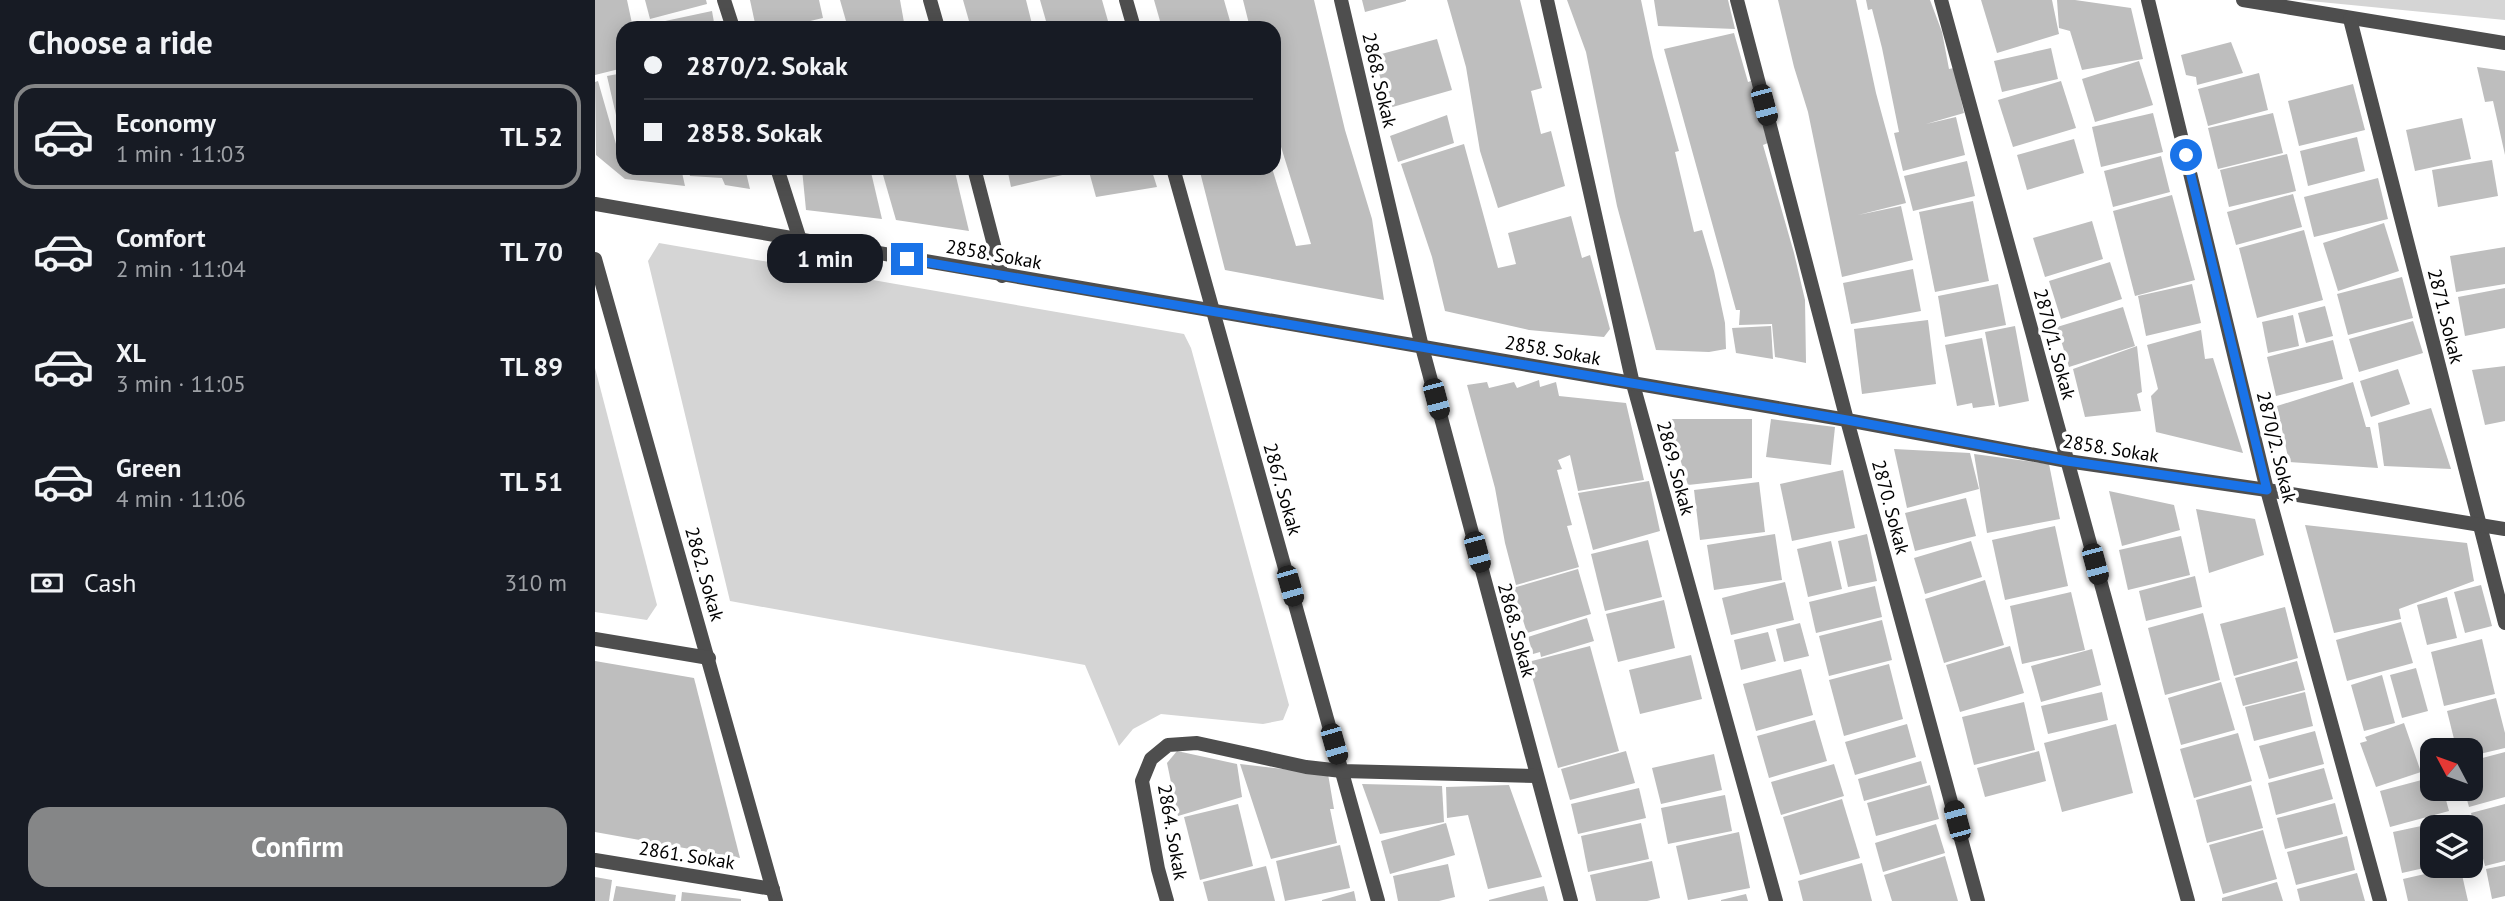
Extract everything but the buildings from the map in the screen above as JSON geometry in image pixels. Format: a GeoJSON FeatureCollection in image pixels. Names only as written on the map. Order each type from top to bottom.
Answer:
{"type":"FeatureCollection","features":[{"type":"Feature","properties":{"kind":"street"},"geometry":{"type":"LineString","coordinates":[[724,0],[731,21]]}},
{"type":"Feature","properties":{"kind":"street"},"geometry":{"type":"LineString","coordinates":[[930,0],[935,21]]}},
{"type":"Feature","properties":{"kind":"street"},"geometry":{"type":"LineString","coordinates":[[1126,0],[1132,21]]}},
{"type":"Feature","properties":{"kind":"street","name":"2868. Sokak"},"geometry":{"type":"LineString","coordinates":[[1341,0],[1422,347],[1571,901]]}},
{"type":"Feature","properties":{"kind":"street","name":"2869. Sokak"},"geometry":{"type":"LineString","coordinates":[[1547,0],[1633,384],[1776,901]]}},
{"type":"Feature","properties":{"kind":"street","name":"2870. Sokak"},"geometry":{"type":"LineString","coordinates":[[1737,0],[1847,420],[1978,901]]}},
{"type":"Feature","properties":{"kind":"street","name":"2870/1. Sokak"},"geometry":{"type":"LineString","coordinates":[[1941,0],[2188,901]]}},
{"type":"Feature","properties":{"kind":"street","name":"2870/2. Sokak"},"geometry":{"type":"LineString","coordinates":[[2148,0],[2267,490],[2380,901]]}},
{"type":"Feature","properties":{"kind":"street"},"geometry":{"type":"LineString","coordinates":[[2243,0],[2505,43]]}},
{"type":"Feature","properties":{"kind":"street","name":"2871. Sokak"},"geometry":{"type":"LineString","coordinates":[[2350,19],[2505,623]]}},
{"type":"Feature","properties":{"kind":"street"},"geometry":{"type":"LineString","coordinates":[[779,175],[800,240]]}},
{"type":"Feature","properties":{"kind":"street"},"geometry":{"type":"LineString","coordinates":[[976,175],[1002,275]]}},
{"type":"Feature","properties":{"kind":"street","name":"2867. Sokak"},"geometry":{"type":"LineString","coordinates":[[1175,175],[1378,901]]}},
{"type":"Feature","properties":{"kind":"street","name":"2858. Sokak"},"geometry":{"type":"LineString","coordinates":[[595,204],[1847,420],[2067,461],[2505,529]]}},
{"type":"Feature","properties":{"kind":"street","name":"2862. Sokak"},"geometry":{"type":"LineString","coordinates":[[595,259],[775,895]]}},
{"type":"Feature","properties":{"kind":"street"},"geometry":{"type":"LineString","coordinates":[[595,639],[709,658]]}},
{"type":"Feature","properties":{"kind":"street","name":"2864. Sokak"},"geometry":{"type":"LineString","coordinates":[[1167,901],[1158,869],[1142,781],[1151,760],[1168,745],[1197,743],[1306,767],[1342,771]]}},
{"type":"Feature","properties":{"kind":"street"},"geometry":{"type":"LineString","coordinates":[[1342,771],[1536,776]]}},
{"type":"Feature","properties":{"kind":"street","name":"2861. Sokak"},"geometry":{"type":"LineString","coordinates":[[595,860],[775,895]]}},
{"type":"Feature","properties":{"kind":"shaded area"},"geometry":{"type":"Polygon","coordinates":[[[2302,0],[2505,0],[2505,20],[2310,1],[2302,0]]]}},
{"type":"Feature","properties":{"kind":"shaded area"},"geometry":{"type":"Polygon","coordinates":[[[659,243],[1184,334],[1191,348],[1289,705],[1283,720],[1263,724],[1161,714],[1133,729],[1119,746],[1085,665],[730,601],[648,261],[659,243]]]}},
{"type":"Feature","properties":{"kind":"shaded area"},"geometry":{"type":"Polygon","coordinates":[[[595,368],[657,605],[647,620],[595,612],[595,368]]]}},
{"type":"Feature","properties":{"kind":"route"},"geometry":{"type":"LineString","coordinates":[[907,259],[1847,420],[2067,461],[2267,490],[2186,155]]}}]}
